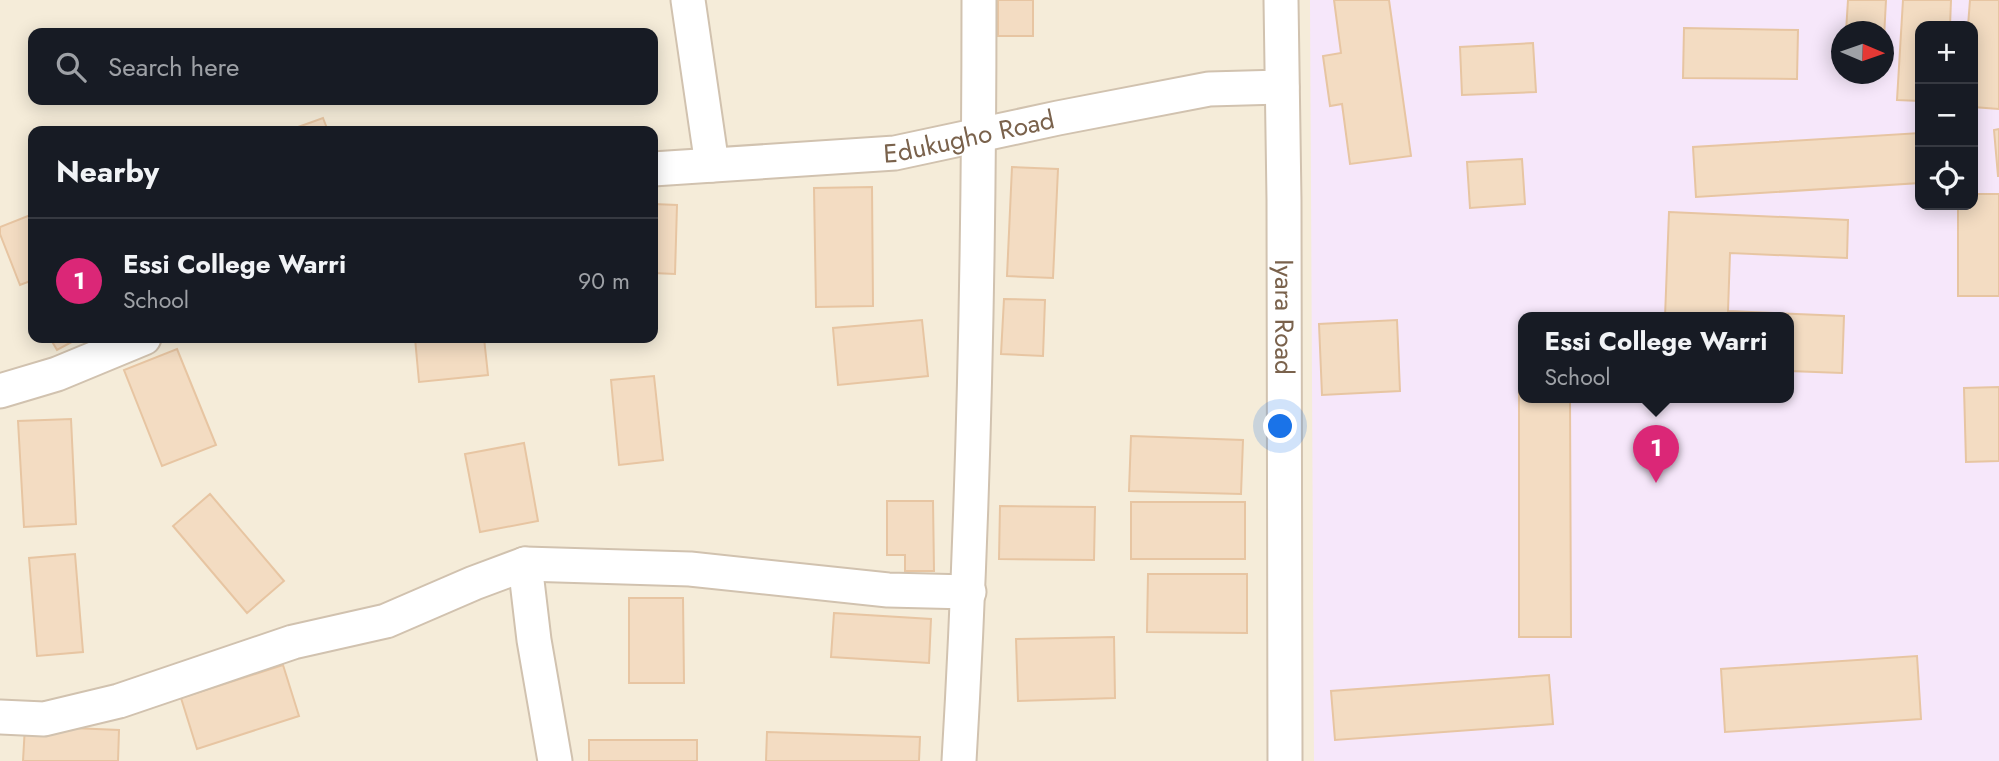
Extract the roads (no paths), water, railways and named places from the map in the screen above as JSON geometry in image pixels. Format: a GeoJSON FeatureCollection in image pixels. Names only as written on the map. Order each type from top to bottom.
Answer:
{"type":"FeatureCollection","features":[{"type":"Feature","properties":{"kind":"street"},"geometry":{"type":"LineString","coordinates":[[688,0],[712,165]]}},
{"type":"Feature","properties":{"kind":"street"},"geometry":{"type":"LineString","coordinates":[[959,761],[969,592],[979,136],[979,0]]}},
{"type":"Feature","properties":{"kind":"street","name":"Iyara Road"},"geometry":{"type":"LineString","coordinates":[[1280,0],[1284,761]]}},
{"type":"Feature","properties":{"kind":"street","name":"Edukugho Road"},"geometry":{"type":"LineString","coordinates":[[658,169],[895,153],[1058,117],[1209,89],[1282,87]]}},
{"type":"Feature","properties":{"kind":"street"},"geometry":{"type":"LineString","coordinates":[[0,391],[57,374],[132,343]]}},
{"type":"Feature","properties":{"kind":"street"},"geometry":{"type":"LineString","coordinates":[[0,717],[44,719],[119,701],[293,642],[386,621],[525,565],[690,569],[888,590],[969,592]]}},
{"type":"Feature","properties":{"kind":"street"},"geometry":{"type":"LineString","coordinates":[[525,565],[534,640],[555,761]]}},
{"type":"Feature","properties":{"kind":"place","name":"Essi College Warri"},"geometry":{"type":"Point","coordinates":[1656,483]}}]}
